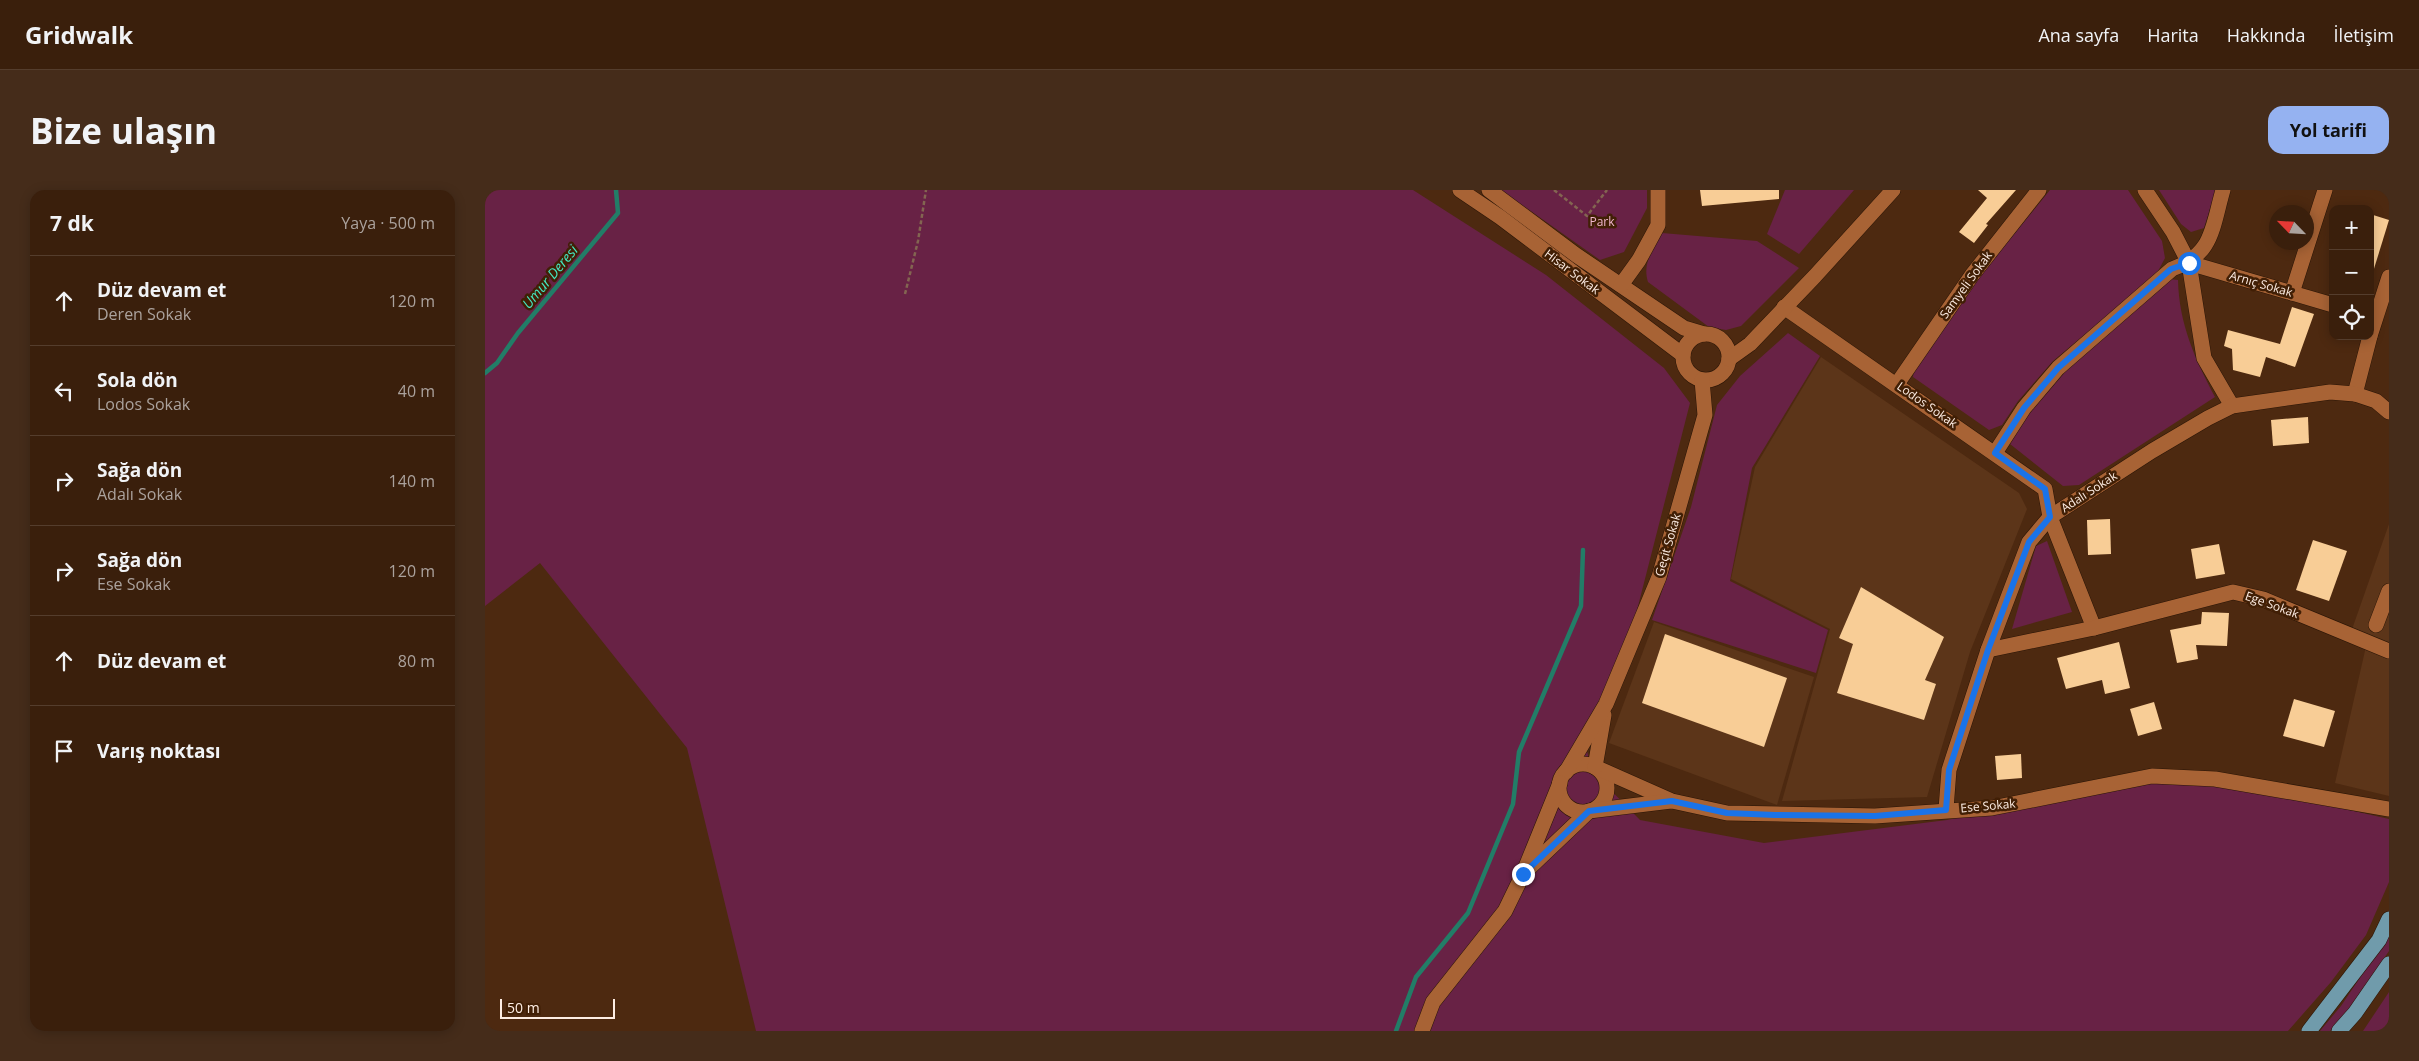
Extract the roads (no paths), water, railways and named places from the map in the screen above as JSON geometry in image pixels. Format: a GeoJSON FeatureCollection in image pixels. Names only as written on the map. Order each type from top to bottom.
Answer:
{"type":"FeatureCollection","features":[{"type":"Feature","properties":{"kind":"main road"},"geometry":{"type":"LineString","coordinates":[[2309,1031],[2379,940],[2389,919]]}},
{"type":"Feature","properties":{"kind":"main road"},"geometry":{"type":"LineString","coordinates":[[2339,1031],[2355,1013],[2389,964]]}},
{"type":"Feature","properties":{"kind":"street","name":"Hisar Sokak"},"geometry":{"type":"LineString","coordinates":[[1460,190],[1500,217],[1683,355]]}},
{"type":"Feature","properties":{"kind":"street","name":"Hisar Sokak"},"geometry":{"type":"LineString","coordinates":[[1489,190],[1576,255],[1684,328],[1704,334]]}},
{"type":"Feature","properties":{"kind":"street"},"geometry":{"type":"LineString","coordinates":[[1621,285],[1639,260],[1658,225],[1658,190]]}},
{"type":"Feature","properties":{"kind":"street"},"geometry":{"type":"LineString","coordinates":[[1729,359],[1750,344],[1893,190]]}},
{"type":"Feature","properties":{"kind":"street","name":"Samyeli Sokak"},"geometry":{"type":"LineString","coordinates":[[1897,384],[1972,275],[2039,190]]}},
{"type":"Feature","properties":{"kind":"street"},"geometry":{"type":"LineString","coordinates":[[2145,190],[2173,232],[2189,263],[2204,358],[2232,406]]}},
{"type":"Feature","properties":{"kind":"street"},"geometry":{"type":"LineString","coordinates":[[1995,453],[2024,408],[2058,368],[2171,269],[2189,263],[2205,248],[2223,190]]}},
{"type":"Feature","properties":{"kind":"street"},"geometry":{"type":"LineString","coordinates":[[2292,293],[2325,190]]}},
{"type":"Feature","properties":{"kind":"street","name":"Arnıç Sokak"},"geometry":{"type":"LineString","coordinates":[[2189,263],[2329,305]]}},
{"type":"Feature","properties":{"kind":"street"},"geometry":{"type":"LineString","coordinates":[[2374,314],[2389,277]]}},
{"type":"Feature","properties":{"kind":"street","name":"Lodos Sokak"},"geometry":{"type":"LineString","coordinates":[[1784,307],[2045,489],[2050,517]]}},
{"type":"Feature","properties":{"kind":"street"},"geometry":{"type":"LineString","coordinates":[[1704,334],[1720,339],[1729,352],[1729,359],[1727,367],[1717,378],[1703,380],[1690,373],[1683,355],[1692,340],[1704,334]]}},
{"type":"Feature","properties":{"kind":"street"},"geometry":{"type":"LineString","coordinates":[[2355,394],[2369,340]]}},
{"type":"Feature","properties":{"kind":"street","name":"Geçit Sokak"},"geometry":{"type":"LineString","coordinates":[[1606,704],[1659,577],[1705,415],[1703,380]]}},
{"type":"Feature","properties":{"kind":"street","name":"Adalı Sokak"},"geometry":{"type":"LineString","coordinates":[[1946,810],[1949,770],[1988,650],[2029,542],[2050,517],[2177,437],[2232,406],[2330,392],[2355,394],[2376,401],[2389,412]]}},
{"type":"Feature","properties":{"kind":"street"},"geometry":{"type":"LineString","coordinates":[[2050,517],[2094,628]]}},
{"type":"Feature","properties":{"kind":"street"},"geometry":{"type":"LineString","coordinates":[[2376,625],[2389,591]]}},
{"type":"Feature","properties":{"kind":"street","name":"Ege Sokak"},"geometry":{"type":"LineString","coordinates":[[1988,650],[2094,628],[2233,592],[2263,599],[2389,651]]}},
{"type":"Feature","properties":{"kind":"street"},"geometry":{"type":"LineString","coordinates":[[1595,767],[1606,704]]}},
{"type":"Feature","properties":{"kind":"street"},"geometry":{"type":"LineString","coordinates":[[1421,1031],[1433,1002],[1505,911],[1523,874],[1563,777],[1606,704]]}},
{"type":"Feature","properties":{"kind":"street"},"geometry":{"type":"LineString","coordinates":[[1523,874],[1589,811],[1602,802],[1607,787],[1605,780],[1595,767],[1577,765],[1563,777],[1559,791],[1566,805],[1581,812],[1589,811],[1672,801]]}},
{"type":"Feature","properties":{"kind":"street","name":"Ese Sokak"},"geometry":{"type":"LineString","coordinates":[[1595,767],[1672,801],[1727,813],[1875,816],[1992,808],[2152,776],[2184,776],[2215,779],[2389,809]]}},
{"type":"Feature","properties":{"kind":"waterway","name":"Umur Deresi"},"geometry":{"type":"LineString","coordinates":[[485,373],[497,363],[518,333],[618,213],[616,190]]}},
{"type":"Feature","properties":{"kind":"waterway"},"geometry":{"type":"LineString","coordinates":[[1396,1031],[1416,977],[1468,913],[1513,804],[1519,752],[1581,606],[1583,550]]}},
{"type":"Feature","properties":{"kind":"park label","name":"Park"},"geometry":{"type":"Point","coordinates":[1602,222]}}]}
